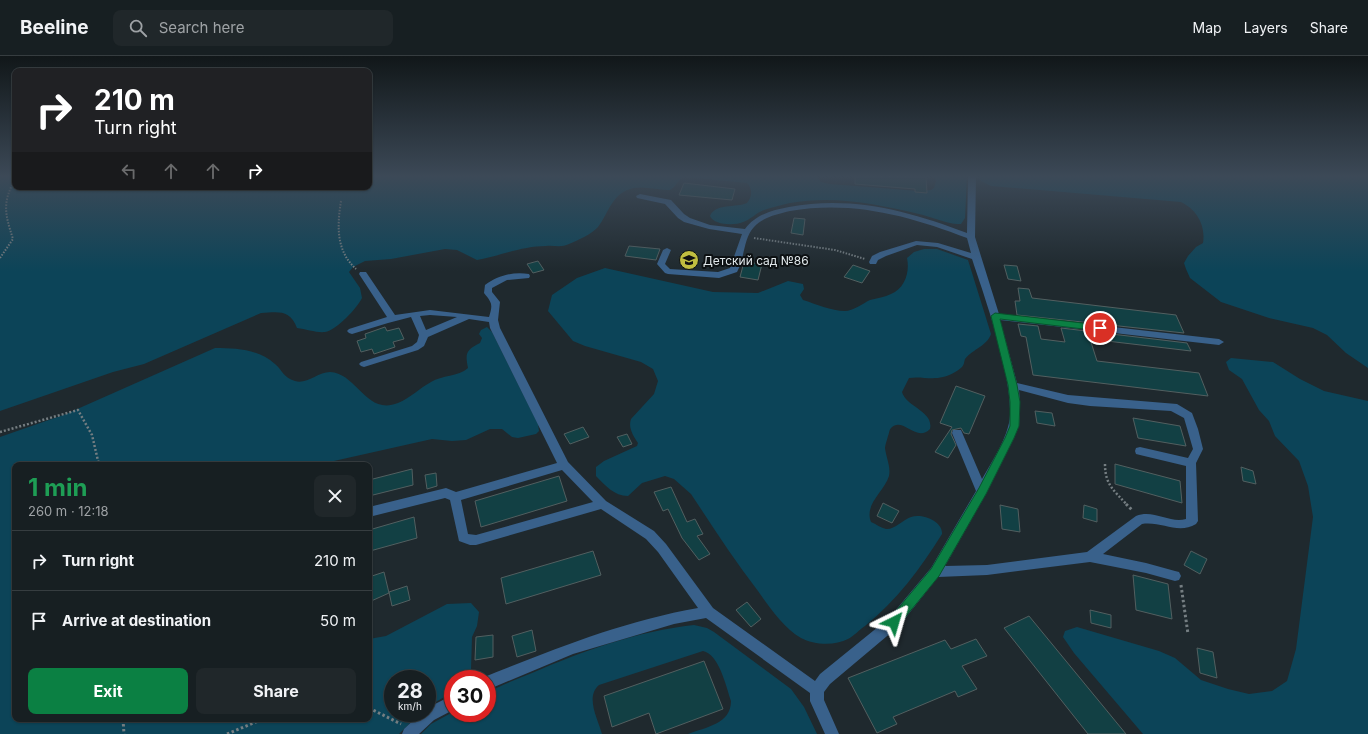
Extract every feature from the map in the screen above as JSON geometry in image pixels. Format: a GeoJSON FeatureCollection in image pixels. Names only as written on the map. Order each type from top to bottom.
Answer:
{"type":"FeatureCollection","features":[{"type":"Feature","properties":{"kind":"street"},"geometry":{"type":"LineString","coordinates":[[673,208],[687,220],[709,227],[747,232]]}},
{"type":"Feature","properties":{"kind":"street"},"geometry":{"type":"LineString","coordinates":[[667,250],[661,264],[668,271],[718,275],[734,270],[747,232],[755,221],[769,214],[793,208]]}},
{"type":"Feature","properties":{"kind":"street"},"geometry":{"type":"LineString","coordinates":[[865,208],[929,220],[972,237]]}},
{"type":"Feature","properties":{"kind":"street"},"geometry":{"type":"LineString","coordinates":[[832,734],[817,700],[817,690],[825,679],[894,622],[935,572],[982,491],[1014,426],[1015,402],[1013,385],[995,316],[976,257],[972,237],[972,208]]}},
{"type":"Feature","properties":{"kind":"street"},"geometry":{"type":"LineString","coordinates":[[873,262],[875,258],[883,254],[916,243],[938,245],[976,257]]}},
{"type":"Feature","properties":{"kind":"street"},"geometry":{"type":"LineString","coordinates":[[363,274],[393,319]]}},
{"type":"Feature","properties":{"kind":"street"},"geometry":{"type":"LineString","coordinates":[[526,276],[509,276],[488,287],[488,293],[494,297],[497,304],[493,320],[495,328],[564,465],[602,504],[650,535],[662,548],[708,612],[817,690]]}},
{"type":"Feature","properties":{"kind":"street"},"geometry":{"type":"LineString","coordinates":[[352,331],[414,314],[441,312],[493,320]]}},
{"type":"Feature","properties":{"kind":"street"},"geometry":{"type":"LineString","coordinates":[[364,364],[415,348],[421,344],[424,339],[424,335],[414,314]]}},
{"type":"Feature","properties":{"kind":"street"},"geometry":{"type":"LineString","coordinates":[[424,335],[468,316]]}},
{"type":"Feature","properties":{"kind":"street"},"geometry":{"type":"LineString","coordinates":[[995,316],[1219,342]]}},
{"type":"Feature","properties":{"kind":"street"},"geometry":{"type":"LineString","coordinates":[[1013,385],[1068,399],[1090,402],[1173,407],[1188,416],[1198,449],[1191,463],[1192,521],[1188,524],[1179,524],[1150,518],[1140,519],[1090,557]]}},
{"type":"Feature","properties":{"kind":"street"},"geometry":{"type":"LineString","coordinates":[[957,433],[982,491]]}},
{"type":"Feature","properties":{"kind":"street"},"geometry":{"type":"LineString","coordinates":[[1140,452],[1191,463]]}},
{"type":"Feature","properties":{"kind":"street"},"geometry":{"type":"LineString","coordinates":[[372,511],[441,494],[455,497],[564,465]]}},
{"type":"Feature","properties":{"kind":"street"},"geometry":{"type":"LineString","coordinates":[[455,497],[463,537],[470,540],[476,540],[602,504]]}},
{"type":"Feature","properties":{"kind":"street"},"geometry":{"type":"LineString","coordinates":[[935,572],[987,570],[1090,557],[1175,576]]}},
{"type":"Feature","properties":{"kind":"street"},"geometry":{"type":"LineString","coordinates":[[496,679],[572,648],[674,618],[708,612]]}},
{"type":"Feature","properties":{"kind":"street"},"geometry":{"type":"LineString","coordinates":[[411,732],[429,715],[444,707]]}},
{"type":"Feature","properties":{"kind":"path"},"geometry":{"type":"LineString","coordinates":[[0,258],[13,239],[5,213],[6,208]]}},
{"type":"Feature","properties":{"kind":"path"},"geometry":{"type":"LineString","coordinates":[[340,208],[339,238],[345,258],[352,266],[363,274]]}},
{"type":"Feature","properties":{"kind":"path"},"geometry":{"type":"LineString","coordinates":[[747,232],[753,238],[761,240],[835,250],[873,262]]}},
{"type":"Feature","properties":{"kind":"path"},"geometry":{"type":"LineString","coordinates":[[0,432],[78,410],[92,435],[98,462]]}},
{"type":"Feature","properties":{"kind":"path"},"geometry":{"type":"LineString","coordinates":[[1105,464],[1105,476],[1107,482],[1140,519]]}},
{"type":"Feature","properties":{"kind":"path"},"geometry":{"type":"LineString","coordinates":[[1175,576],[1181,584],[1188,634]]}},
{"type":"Feature","properties":{"kind":"path"},"geometry":{"type":"LineString","coordinates":[[372,710],[411,732]]}},
{"type":"Feature","properties":{"kind":"path"},"geometry":{"type":"LineString","coordinates":[[123,722],[124,734]]}},
{"type":"Feature","properties":{"kind":"path"},"geometry":{"type":"LineString","coordinates":[[227,734],[256,722]]}},
{"type":"Feature","properties":{"kind":"shaded area"},"geometry":{"type":"Polygon","coordinates":[[[0,208],[610,208],[595,230],[585,237],[566,245],[537,246],[477,260],[457,250],[445,249],[391,259],[365,261],[353,267],[349,272],[360,288],[362,298],[341,323],[325,332],[297,328],[291,318],[283,313],[261,313],[144,364],[113,372],[0,411],[0,208]]]}},
{"type":"Feature","properties":{"kind":"shaded area"},"geometry":{"type":"Polygon","coordinates":[[[719,208],[771,208],[761,211],[748,220],[735,224],[720,223],[712,219],[710,216],[716,209],[719,208]]]}},
{"type":"Feature","properties":{"kind":"shaded area"},"geometry":{"type":"Polygon","coordinates":[[[890,208],[965,208],[965,218],[961,224],[890,208]]]}},
{"type":"Feature","properties":{"kind":"shaded area"},"geometry":{"type":"Polygon","coordinates":[[[1189,208],[1368,208],[1368,368],[1346,353],[1327,335],[1313,328],[1269,318],[1221,302],[1190,278],[1184,263],[1196,247],[1203,243],[1204,236],[1199,218],[1189,208]]]}},
{"type":"Feature","properties":{"kind":"shaded area"},"geometry":{"type":"Polygon","coordinates":[[[924,249],[937,249],[968,260],[991,334],[983,345],[965,359],[964,364],[958,371],[939,378],[909,378],[902,392],[909,402],[924,413],[928,418],[930,429],[920,433],[900,425],[896,425],[890,429],[885,448],[889,466],[889,476],[887,482],[872,504],[870,516],[871,522],[886,529],[892,528],[911,517],[926,517],[939,525],[942,534],[898,595],[865,626],[850,638],[837,643],[824,644],[812,642],[794,634],[777,617],[740,567],[691,494],[674,479],[665,476],[642,483],[628,496],[623,496],[614,492],[596,476],[596,467],[604,461],[637,446],[638,443],[633,434],[630,422],[654,394],[658,381],[653,369],[641,362],[585,346],[573,341],[548,311],[552,295],[577,278],[605,268],[713,292],[758,293],[788,281],[803,284],[804,289],[800,295],[803,300],[829,309],[848,311],[870,300],[891,294],[900,288],[907,274],[907,258],[914,252],[924,249]]]}},
{"type":"Feature","properties":{"kind":"shaded area"},"geometry":{"type":"Polygon","coordinates":[[[487,327],[492,332],[538,424],[539,431],[536,434],[518,438],[512,437],[502,429],[490,429],[466,440],[452,441],[432,439],[329,462],[12,462],[12,722],[372,722],[372,638],[386,636],[447,604],[471,603],[479,612],[477,626],[472,637],[471,670],[444,670],[444,697],[436,702],[436,670],[384,670],[384,722],[411,722],[399,734],[0,734],[0,437],[66,414],[215,348],[231,348],[254,352],[275,364],[288,378],[299,382],[330,372],[339,374],[348,379],[370,399],[378,404],[387,405],[398,403],[435,380],[460,373],[468,368],[467,355],[469,350],[480,343],[482,338],[479,334],[481,330],[487,327]]]}},
{"type":"Feature","properties":{"kind":"shaded area"},"geometry":{"type":"Polygon","coordinates":[[[1231,358],[1273,362],[1300,379],[1324,391],[1368,401],[1368,734],[1143,734],[1074,653],[1063,637],[1065,631],[1077,627],[1159,651],[1175,658],[1201,680],[1249,694],[1272,691],[1287,681],[1296,649],[1313,517],[1308,486],[1299,461],[1275,436],[1269,421],[1259,410],[1242,379],[1229,370],[1226,362],[1231,358]]]}},
{"type":"Feature","properties":{"kind":"shaded area"},"geometry":{"type":"Polygon","coordinates":[[[694,625],[707,628],[714,632],[791,689],[804,707],[817,734],[688,734],[716,724],[727,715],[730,709],[731,701],[718,664],[709,653],[703,651],[599,685],[595,690],[593,702],[602,734],[421,734],[431,724],[444,717],[444,722],[496,722],[496,688],[551,665],[611,643],[673,628],[694,625]]]}},
{"type":"Feature","properties":{"kind":"building"},"geometry":{"type":"Polygon","coordinates":[[[794,218],[805,219],[803,235],[791,233],[794,218]]]}},
{"type":"Feature","properties":{"kind":"building"},"geometry":{"type":"Polygon","coordinates":[[[629,246],[660,249],[656,260],[625,256],[629,246]]]}},
{"type":"Feature","properties":{"kind":"building"},"geometry":{"type":"Polygon","coordinates":[[[538,261],[544,270],[533,273],[527,264],[538,261]]]}},
{"type":"Feature","properties":{"kind":"building"},"geometry":{"type":"Polygon","coordinates":[[[744,262],[762,264],[758,280],[740,277],[744,262]]]}},
{"type":"Feature","properties":{"kind":"building"},"geometry":{"type":"Polygon","coordinates":[[[853,265],[870,271],[862,283],[844,277],[853,265]]]}},
{"type":"Feature","properties":{"kind":"building"},"geometry":{"type":"Polygon","coordinates":[[[1004,265],[1017,266],[1021,281],[1008,279],[1004,265]]]}},
{"type":"Feature","properties":{"kind":"building"},"geometry":{"type":"Polygon","coordinates":[[[1018,288],[1029,289],[1032,298],[1176,315],[1184,333],[1017,315],[1015,301],[1020,301],[1018,288]]]}},
{"type":"Feature","properties":{"kind":"building"},"geometry":{"type":"Polygon","coordinates":[[[1018,324],[1038,326],[1041,339],[1065,342],[1061,328],[1187,343],[1191,351],[1090,339],[1097,361],[1199,373],[1208,396],[1033,375],[1026,337],[1021,336],[1018,324]]]}},
{"type":"Feature","properties":{"kind":"building"},"geometry":{"type":"Polygon","coordinates":[[[385,327],[387,331],[399,328],[404,339],[393,342],[395,347],[374,354],[372,349],[361,352],[357,341],[366,338],[365,334],[385,327]]]}},
{"type":"Feature","properties":{"kind":"building"},"geometry":{"type":"Polygon","coordinates":[[[956,386],[985,396],[969,434],[964,433],[961,428],[952,430],[951,434],[956,445],[948,458],[935,452],[952,427],[940,423],[956,386]]]}},
{"type":"Feature","properties":{"kind":"building"},"geometry":{"type":"Polygon","coordinates":[[[1035,411],[1052,413],[1055,426],[1037,423],[1035,411]]]}},
{"type":"Feature","properties":{"kind":"building"},"geometry":{"type":"Polygon","coordinates":[[[1133,418],[1180,426],[1186,446],[1138,438],[1133,418]]]}},
{"type":"Feature","properties":{"kind":"building"},"geometry":{"type":"Polygon","coordinates":[[[583,427],[589,437],[570,444],[564,434],[583,427]]]}},
{"type":"Feature","properties":{"kind":"building"},"geometry":{"type":"Polygon","coordinates":[[[627,434],[632,444],[623,447],[617,437],[627,434]]]}},
{"type":"Feature","properties":{"kind":"building"},"geometry":{"type":"Polygon","coordinates":[[[1115,464],[1180,481],[1182,503],[1115,484],[1115,464]]]}},
{"type":"Feature","properties":{"kind":"building"},"geometry":{"type":"Polygon","coordinates":[[[1241,467],[1253,471],[1256,484],[1243,481],[1241,467]]]}},
{"type":"Feature","properties":{"kind":"building"},"geometry":{"type":"Polygon","coordinates":[[[412,469],[413,485],[372,495],[372,479],[412,469]]]}},
{"type":"Feature","properties":{"kind":"building"},"geometry":{"type":"Polygon","coordinates":[[[436,473],[437,486],[427,489],[425,475],[436,473]]]}},
{"type":"Feature","properties":{"kind":"building"},"geometry":{"type":"Polygon","coordinates":[[[559,476],[567,501],[481,527],[475,501],[559,476]]]}},
{"type":"Feature","properties":{"kind":"building"},"geometry":{"type":"Polygon","coordinates":[[[671,487],[687,522],[695,519],[703,534],[697,536],[710,554],[699,560],[682,538],[668,509],[663,511],[654,492],[671,487]]]}},
{"type":"Feature","properties":{"kind":"building"},"geometry":{"type":"Polygon","coordinates":[[[883,503],[899,511],[892,523],[877,516],[883,503]]]}},
{"type":"Feature","properties":{"kind":"building"},"geometry":{"type":"Polygon","coordinates":[[[1000,505],[1018,509],[1020,532],[1002,529],[1000,505]]]}},
{"type":"Feature","properties":{"kind":"building"},"geometry":{"type":"Polygon","coordinates":[[[1084,505],[1097,509],[1097,522],[1083,518],[1084,505]]]}},
{"type":"Feature","properties":{"kind":"building"},"geometry":{"type":"Polygon","coordinates":[[[414,517],[417,538],[372,550],[372,529],[414,517]]]}},
{"type":"Feature","properties":{"kind":"building"},"geometry":{"type":"Polygon","coordinates":[[[593,551],[601,575],[506,604],[501,578],[593,551]]]}},
{"type":"Feature","properties":{"kind":"building"},"geometry":{"type":"Polygon","coordinates":[[[1191,551],[1207,559],[1200,574],[1184,565],[1191,551]]]}},
{"type":"Feature","properties":{"kind":"building"},"geometry":{"type":"Polygon","coordinates":[[[384,572],[389,593],[372,601],[372,576],[384,572]]]}},
{"type":"Feature","properties":{"kind":"building"},"geometry":{"type":"Polygon","coordinates":[[[1133,575],[1168,584],[1172,619],[1136,610],[1133,575]]]}},
{"type":"Feature","properties":{"kind":"building"},"geometry":{"type":"Polygon","coordinates":[[[407,586],[410,600],[392,606],[389,592],[407,586]]]}},
{"type":"Feature","properties":{"kind":"building"},"geometry":{"type":"Polygon","coordinates":[[[747,602],[761,619],[751,627],[736,610],[747,602]]]}},
{"type":"Feature","properties":{"kind":"building"},"geometry":{"type":"Polygon","coordinates":[[[1090,610],[1111,615],[1111,628],[1091,623],[1090,610]]]}},
{"type":"Feature","properties":{"kind":"building"},"geometry":{"type":"Polygon","coordinates":[[[1029,616],[1126,734],[1088,734],[1004,628],[1029,616]]]}},
{"type":"Feature","properties":{"kind":"building"},"geometry":{"type":"Polygon","coordinates":[[[532,630],[536,651],[517,657],[512,636],[532,630]]]}},
{"type":"Feature","properties":{"kind":"building"},"geometry":{"type":"Polygon","coordinates":[[[493,635],[493,657],[475,660],[476,637],[493,635]]]}},
{"type":"Feature","properties":{"kind":"building"},"geometry":{"type":"Polygon","coordinates":[[[976,639],[987,656],[962,666],[977,689],[958,697],[955,691],[893,717],[897,724],[877,733],[848,678],[945,640],[951,649],[976,639]]]}},
{"type":"Feature","properties":{"kind":"building"},"geometry":{"type":"Polygon","coordinates":[[[1197,648],[1213,652],[1217,678],[1200,673],[1197,648]]]}},
{"type":"Feature","properties":{"kind":"building"},"geometry":{"type":"Polygon","coordinates":[[[704,661],[723,709],[656,734],[649,713],[612,727],[604,696],[704,661]]]}},
{"type":"Feature","properties":{"kind":"place","name":"Детский сад №86"},"geometry":{"type":"Point","coordinates":[689,260]}},
{"type":"Feature","properties":{"kind":"route"},"geometry":{"type":"LineString","coordinates":[[894,622],[935,572],[982,491],[1014,426],[1015,402],[1013,385],[995,316],[1100,328]]}}]}
